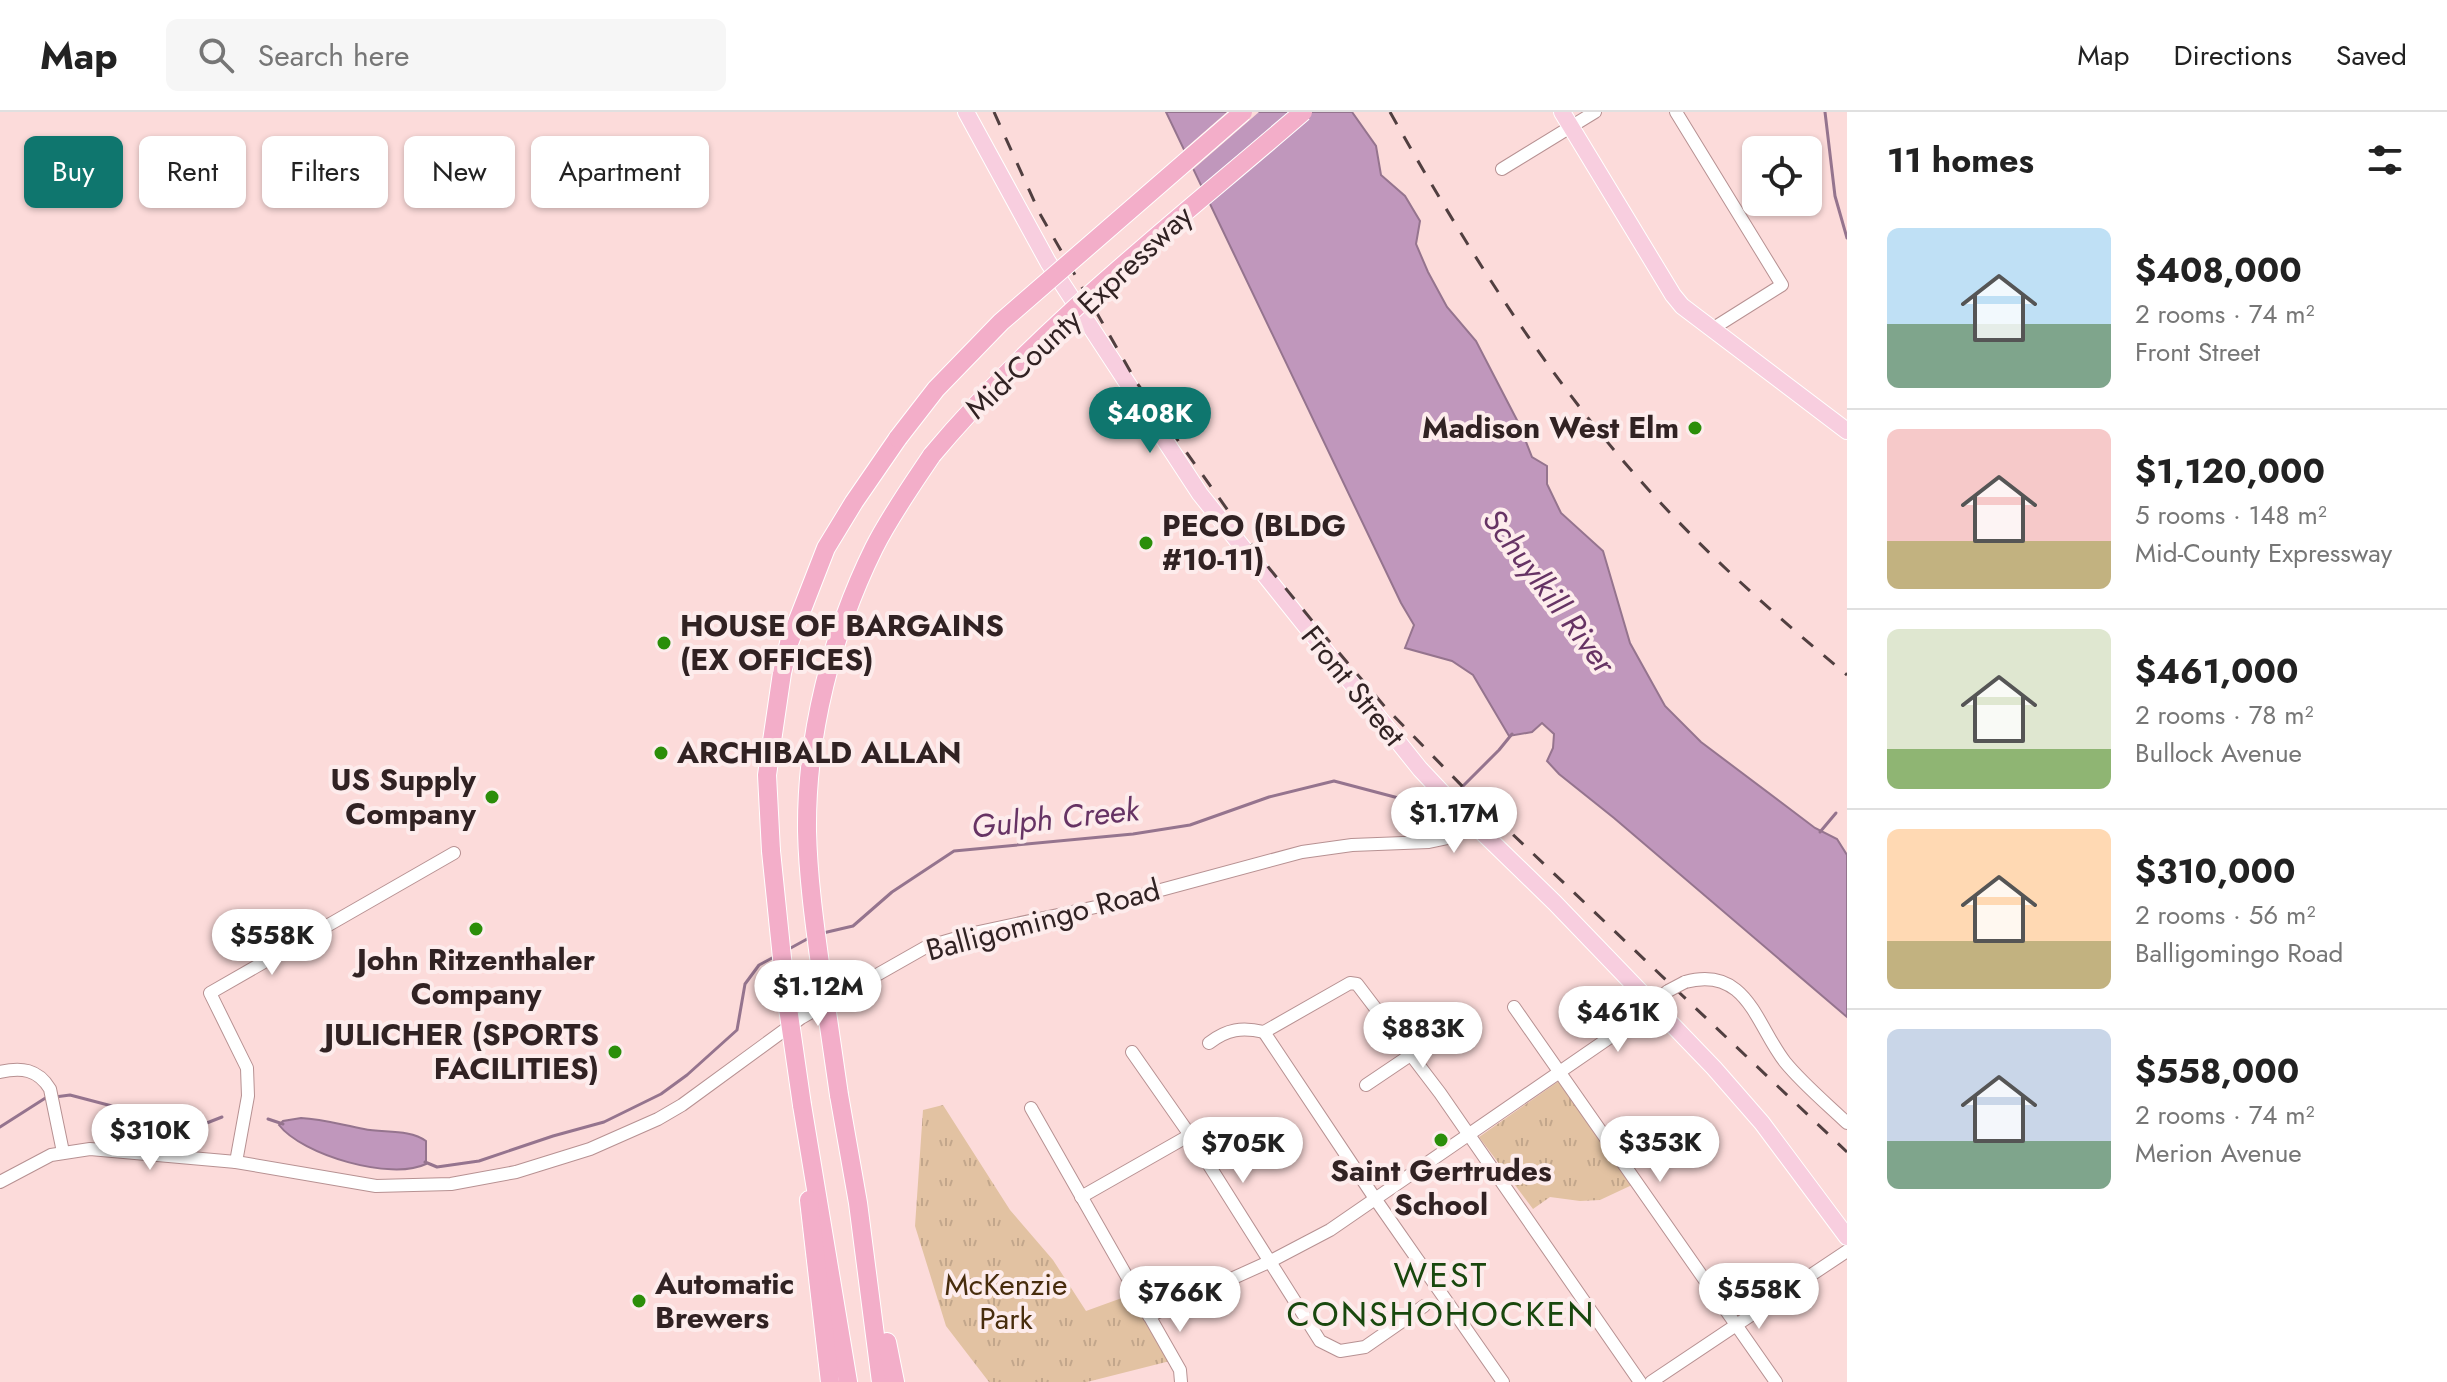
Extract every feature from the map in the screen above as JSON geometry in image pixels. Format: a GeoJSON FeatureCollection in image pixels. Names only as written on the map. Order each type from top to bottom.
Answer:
{"type":"FeatureCollection","features":[{"type":"Feature","properties":{"kind":"highway","name":"Mid-County Expressway"},"geometry":{"type":"LineString","coordinates":[[848,1382],[802,1105],[785,987],[771,851],[767,775],[789,643],[826,548],[898,438],[936,389],[1001,322],[1243,112]]}},
{"type":"Feature","properties":{"kind":"highway","name":"Mid-County Expressway"},"geometry":{"type":"LineString","coordinates":[[881,1382],[858,1203],[820,964],[807,829],[817,722],[834,653],[874,548],[932,455],[970,411],[1033,347],[1303,112]]}},
{"type":"Feature","properties":{"kind":"highway"},"geometry":{"type":"LineString","coordinates":[[802,1105],[811,1232],[830,1382]]}},
{"type":"Feature","properties":{"kind":"highway"},"geometry":{"type":"LineString","coordinates":[[858,1203],[895,1382]]}},
{"type":"Feature","properties":{"kind":"main road","name":"Front Street"},"geometry":{"type":"LineString","coordinates":[[966,112],[1048,262],[1200,494],[1438,789],[1564,912],[1747,1105],[1847,1237]]}},
{"type":"Feature","properties":{"kind":"main road"},"geometry":{"type":"LineString","coordinates":[[1562,112],[1673,295],[1712,329],[1847,431]]}},
{"type":"Feature","properties":{"kind":"street"},"geometry":{"type":"LineString","coordinates":[[1502,169],[1595,112]]}},
{"type":"Feature","properties":{"kind":"street"},"geometry":{"type":"LineString","coordinates":[[1676,112],[1782,285],[1712,329]]}},
{"type":"Feature","properties":{"kind":"street","name":"Balligomingo Road"},"geometry":{"type":"LineString","coordinates":[[0,1182],[38,1160],[63,1152],[90,1149],[236,1162],[398,1187],[451,1184],[554,1162],[658,1119],[817,1008],[926,947],[1105,905],[1277,858],[1335,847],[1435,841],[1475,826]]}},
{"type":"Feature","properties":{"kind":"street"},"geometry":{"type":"LineString","coordinates":[[236,1162],[248,1096],[247,1068],[210,993],[454,853]]}},
{"type":"Feature","properties":{"kind":"street"},"geometry":{"type":"LineString","coordinates":[[1149,1316],[1271,1261],[1330,1230],[1560,1073],[1668,991],[1685,982],[1697,979],[1717,981],[1742,994],[1790,1067],[1847,1123]]}},
{"type":"Feature","properties":{"kind":"street"},"geometry":{"type":"LineString","coordinates":[[1209,1043],[1232,1030],[1245,1028],[1264,1032],[1350,983],[1357,984],[1413,1055],[1640,1382]]}},
{"type":"Feature","properties":{"kind":"street"},"geometry":{"type":"LineString","coordinates":[[1514,1007],[1776,1382]]}},
{"type":"Feature","properties":{"kind":"street"},"geometry":{"type":"LineString","coordinates":[[1366,1085],[1458,1023]]}},
{"type":"Feature","properties":{"kind":"street"},"geometry":{"type":"LineString","coordinates":[[1264,1032],[1503,1382]]}},
{"type":"Feature","properties":{"kind":"street"},"geometry":{"type":"LineString","coordinates":[[1132,1052],[1190,1135],[1320,1341],[1340,1351],[1365,1347],[1424,1306]]}},
{"type":"Feature","properties":{"kind":"street"},"geometry":{"type":"LineString","coordinates":[[0,1072],[16,1068],[34,1072],[45,1080],[50,1089],[63,1152]]}},
{"type":"Feature","properties":{"kind":"street"},"geometry":{"type":"LineString","coordinates":[[1031,1108],[1180,1376]]}},
{"type":"Feature","properties":{"kind":"street"},"geometry":{"type":"LineString","coordinates":[[1081,1197],[1190,1135]]}},
{"type":"Feature","properties":{"kind":"street"},"geometry":{"type":"LineString","coordinates":[[1651,1382],[1847,1251]]}},
{"type":"Feature","properties":{"kind":"green space"},"geometry":{"type":"Polygon","coordinates":[[[1559,1081],[1632,1185],[1600,1200],[1550,1197],[1533,1209],[1479,1137],[1559,1081]]]}},
{"type":"Feature","properties":{"kind":"green space","name":"McKenzie Park"},"geometry":{"type":"Polygon","coordinates":[[[943,1105],[1010,1210],[1053,1260],[1086,1311],[1130,1295],[1170,1361],[1087,1382],[989,1382],[946,1326],[915,1226],[923,1110],[943,1105]]]}},
{"type":"Feature","properties":{"kind":"water","name":"Schuylkill River"},"geometry":{"type":"Polygon","coordinates":[[[1166,112],[1352,112],[1376,146],[1381,175],[1405,196],[1420,221],[1416,244],[1428,272],[1447,307],[1476,341],[1519,424],[1532,457],[1547,466],[1547,484],[1561,513],[1603,551],[1630,643],[1665,706],[1701,742],[1815,828],[1837,839],[1847,855],[1847,1017],[1559,774],[1547,761],[1553,748],[1554,734],[1542,723],[1532,732],[1509,736],[1473,675],[1452,661],[1405,648],[1414,625],[1166,112]]]}},
{"type":"Feature","properties":{"kind":"water"},"geometry":{"type":"Polygon","coordinates":[[[301,1118],[420,1137],[426,1141],[426,1164],[392,1169],[370,1167],[326,1155],[290,1136],[279,1125],[283,1121],[301,1118]]]}},
{"type":"Feature","properties":{"kind":"pier"},"geometry":{"type":"Polygon","coordinates":[[[1227,112],[1259,112],[1190,172],[1180,153],[1227,112]]]}},
{"type":"Feature","properties":{"kind":"waterway"},"geometry":{"type":"LineString","coordinates":[[1825,112],[1835,196],[1847,238]]}},
{"type":"Feature","properties":{"kind":"waterway","name":"Gulph Creek"},"geometry":{"type":"LineString","coordinates":[[1454,795],[1512,734]]}},
{"type":"Feature","properties":{"kind":"waterway","name":"Gulph Creek"},"geometry":{"type":"LineString","coordinates":[[823,933],[853,926],[892,892],[954,851],[1133,834],[1190,825],[1269,797],[1334,781],[1406,800],[1439,799]]}},
{"type":"Feature","properties":{"kind":"waterway"},"geometry":{"type":"LineString","coordinates":[[1820,832],[1836,813]]}},
{"type":"Feature","properties":{"kind":"waterway","name":"Gulph Creek"},"geometry":{"type":"LineString","coordinates":[[787,950],[809,938]]}},
{"type":"Feature","properties":{"kind":"waterway","name":"Gulph Creek"},"geometry":{"type":"LineString","coordinates":[[425,1162],[437,1167],[479,1161],[604,1122],[661,1094],[737,1030],[745,984],[759,965],[774,957]]}},
{"type":"Feature","properties":{"kind":"waterway","name":"Gulph Creek"},"geometry":{"type":"LineString","coordinates":[[55,1097],[70,1095],[112,1106],[161,1141],[222,1117]]}},
{"type":"Feature","properties":{"kind":"waterway","name":"Gulph Creek"},"geometry":{"type":"LineString","coordinates":[[0,1127],[47,1097]]}},
{"type":"Feature","properties":{"kind":"waterway","name":"Gulph Creek"},"geometry":{"type":"LineString","coordinates":[[268,1119],[283,1124]]}},
{"type":"Feature","properties":{"kind":"railway"},"geometry":{"type":"LineString","coordinates":[[994,112],[1040,214],[1137,383],[1269,568],[1323,634],[1386,708],[1465,789],[1847,1152]]}},
{"type":"Feature","properties":{"kind":"railway"},"geometry":{"type":"LineString","coordinates":[[1390,112],[1484,271],[1591,422],[1693,536],[1757,598],[1847,675]]}},
{"type":"Feature","properties":{"kind":"place","name":"Madison West Elm"},"geometry":{"type":"Point","coordinates":[1695,428]}},
{"type":"Feature","properties":{"kind":"place","name":"PECO (BLDG #10-11)"},"geometry":{"type":"Point","coordinates":[1146,543]}},
{"type":"Feature","properties":{"kind":"place","name":"HOUSE OF BARGAINS (EX OFFICES)"},"geometry":{"type":"Point","coordinates":[664,643]}},
{"type":"Feature","properties":{"kind":"place","name":"ARCHIBALD ALLAN"},"geometry":{"type":"Point","coordinates":[661,753]}},
{"type":"Feature","properties":{"kind":"place","name":"US Supply Company"},"geometry":{"type":"Point","coordinates":[492,797]}},
{"type":"Feature","properties":{"kind":"place","name":"John Ritzenthaler Company"},"geometry":{"type":"Point","coordinates":[476,929]}},
{"type":"Feature","properties":{"kind":"place","name":"JULICHER (SPORTS FACILITIES)"},"geometry":{"type":"Point","coordinates":[615,1052]}},
{"type":"Feature","properties":{"kind":"place","name":"Saint Gertrudes School"},"geometry":{"type":"Point","coordinates":[1441,1140]}},
{"type":"Feature","properties":{"kind":"place","name":"Automatic Brewers"},"geometry":{"type":"Point","coordinates":[639,1301]}},
{"type":"Feature","properties":{"kind":"district","name":"WEST CONSHOHOCKEN"},"geometry":{"type":"Point","coordinates":[1441,1294]}}]}
